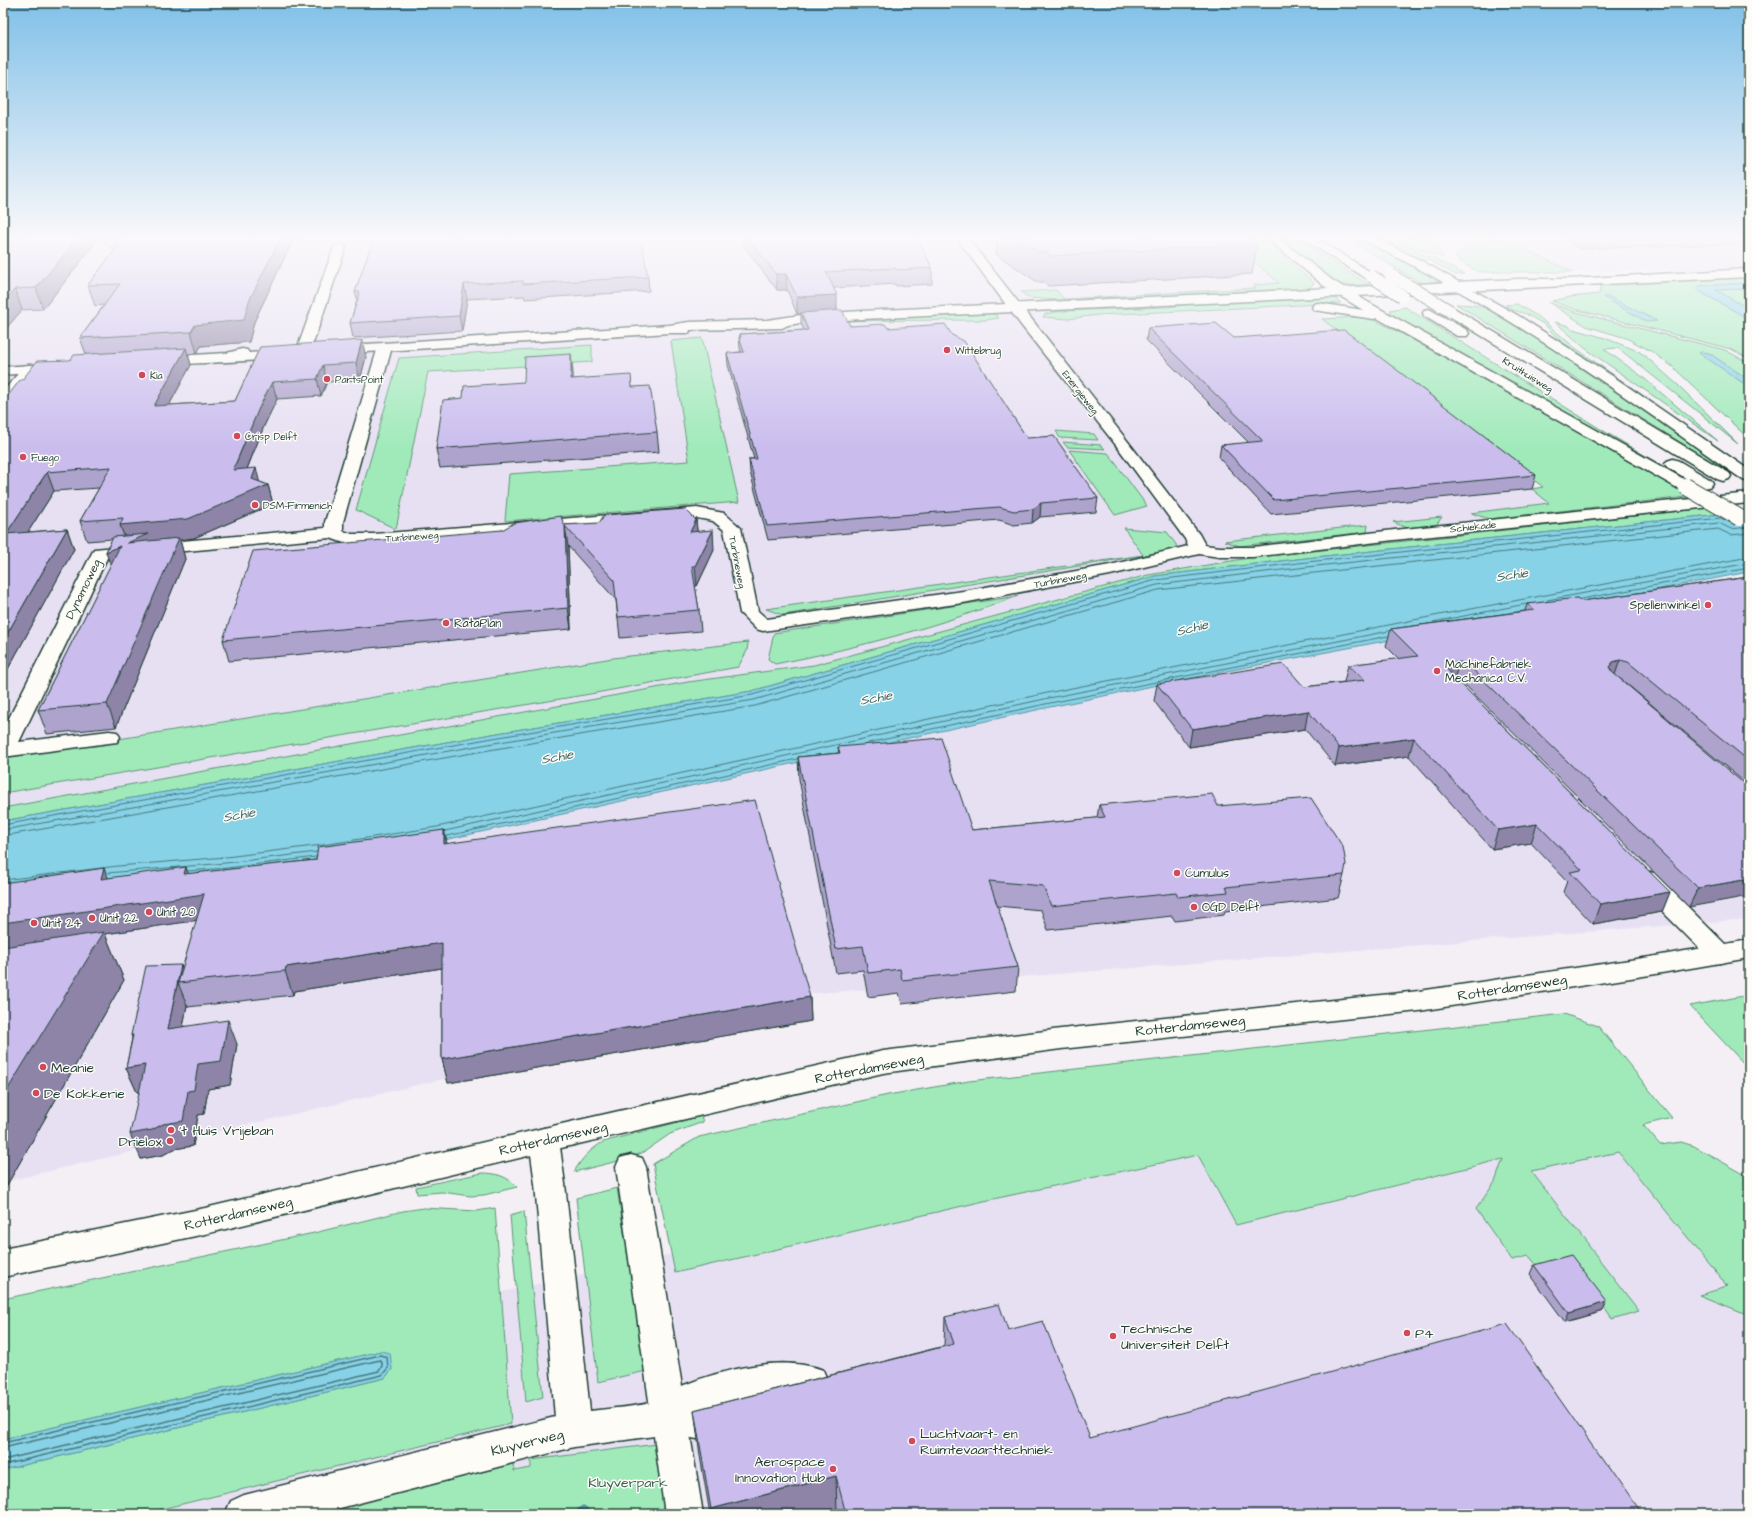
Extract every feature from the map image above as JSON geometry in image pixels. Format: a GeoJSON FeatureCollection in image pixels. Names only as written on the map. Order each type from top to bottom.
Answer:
{"type":"FeatureCollection","features":[{"type":"Feature","properties":{"kind":"main road"},"geometry":{"type":"LineString","coordinates":[[303,352],[319,308]]}},
{"type":"Feature","properties":{"kind":"main road"},"geometry":{"type":"LineString","coordinates":[[768,324],[816,318],[1042,308]]}},
{"type":"Feature","properties":{"kind":"main road"},"geometry":{"type":"LineString","coordinates":[[1329,308],[1381,316]]}},
{"type":"Feature","properties":{"kind":"main road"},"geometry":{"type":"LineString","coordinates":[[1368,308],[1568,418],[1740,518],[1749,521]]}},
{"type":"Feature","properties":{"kind":"main road","name":"Kruithuisweg"},"geometry":{"type":"LineString","coordinates":[[1421,308],[1564,396]]}},
{"type":"Feature","properties":{"kind":"main road","name":"Kruithuisweg"},"geometry":{"type":"LineString","coordinates":[[1445,308],[1749,491]]}},
{"type":"Feature","properties":{"kind":"main road"},"geometry":{"type":"LineString","coordinates":[[1495,308],[1555,345],[1749,477]]}},
{"type":"Feature","properties":{"kind":"main road","name":"Energieweg"},"geometry":{"type":"LineString","coordinates":[[1016,309],[1124,446],[1193,538],[1198,549]]}},
{"type":"Feature","properties":{"kind":"main road"},"geometry":{"type":"LineString","coordinates":[[147,362],[228,357],[249,358],[303,352],[669,329],[705,329],[721,326],[768,324],[800,325],[979,322]]}},
{"type":"Feature","properties":{"kind":"main road"},"geometry":{"type":"LineString","coordinates":[[1010,322],[1040,322]]}},
{"type":"Feature","properties":{"kind":"main road"},"geometry":{"type":"LineString","coordinates":[[334,532],[334,522],[385,347]]}},
{"type":"Feature","properties":{"kind":"main road"},"geometry":{"type":"LineString","coordinates":[[3,371],[76,366]]}},
{"type":"Feature","properties":{"kind":"main road"},"geometry":{"type":"LineString","coordinates":[[3,402],[29,369]]}},
{"type":"Feature","properties":{"kind":"main road"},"geometry":{"type":"LineString","coordinates":[[1664,458],[1749,511]]}},
{"type":"Feature","properties":{"kind":"main road","name":"Schiekade"},"geometry":{"type":"LineString","coordinates":[[1198,549],[1220,552],[1253,552],[1394,535],[1749,498]]}},
{"type":"Feature","properties":{"kind":"main road","name":"Turbineweg"},"geometry":{"type":"LineString","coordinates":[[334,532],[337,536],[347,539],[366,539],[697,513],[718,517],[732,528],[749,613],[763,625],[963,597],[1110,570],[1179,555],[1198,549]]}},
{"type":"Feature","properties":{"kind":"main road","name":"Dynamoweg"},"geometry":{"type":"LineString","coordinates":[[3,750],[100,553],[334,532]]}},
{"type":"Feature","properties":{"kind":"main road","name":"Dynamoweg"},"geometry":{"type":"LineString","coordinates":[[3,750],[109,737]]}},
{"type":"Feature","properties":{"kind":"main road"},"geometry":{"type":"LineString","coordinates":[[1631,866],[1720,954]]}},
{"type":"Feature","properties":{"kind":"main road","name":"Rotterdamseweg"},"geometry":{"type":"LineString","coordinates":[[3,1264],[205,1221],[544,1140],[883,1062],[1061,1038],[1420,1001],[1749,949]]}},
{"type":"Feature","properties":{"kind":"main road","name":"Kluyverweg"},"geometry":{"type":"LineString","coordinates":[[244,1514],[574,1430],[551,1192],[544,1140]]}},
{"type":"Feature","properties":{"kind":"main road"},"geometry":{"type":"LineString","coordinates":[[631,1167],[684,1514]]}},
{"type":"Feature","properties":{"kind":"main road"},"geometry":{"type":"LineString","coordinates":[[574,1430],[669,1417]]}},
{"type":"Feature","properties":{"kind":"shaded area"},"geometry":{"type":"Polygon","coordinates":[[[3,308],[1311,308],[1541,491],[1692,582],[1749,576],[1749,919],[806,994],[3,1182],[3,308]]]}},
{"type":"Feature","properties":{"kind":"shaded area","name":"Technische Universiteit Delft"},"geometry":{"type":"Polygon","coordinates":[[[1615,1114],[1749,1283],[1749,1514],[3,1514],[3,1484],[475,1298],[1158,1145],[1615,1114]]]}},
{"type":"Feature","properties":{"kind":"green space"},"geometry":{"type":"Polygon","coordinates":[[[1147,308],[1244,308],[1098,315],[1068,319],[1043,317],[1045,314],[1063,311],[1147,308]]]}},
{"type":"Feature","properties":{"kind":"green space"},"geometry":{"type":"Polygon","coordinates":[[[1406,308],[1602,430],[1693,484],[1394,318],[1390,310],[1406,308]]]}},
{"type":"Feature","properties":{"kind":"green space"},"geometry":{"type":"Polygon","coordinates":[[[1462,308],[1485,308],[1495,310],[1735,472],[1730,473],[1462,308]]]}},
{"type":"Feature","properties":{"kind":"green space"},"geometry":{"type":"Polygon","coordinates":[[[1509,308],[1523,308],[1539,317],[1574,347],[1655,404],[1647,403],[1568,349],[1545,325],[1526,314],[1509,308]]]}},
{"type":"Feature","properties":{"kind":"green space"},"geometry":{"type":"Polygon","coordinates":[[[1557,308],[1564,308],[1725,350],[1749,363],[1749,380],[1706,352],[1729,373],[1749,387],[1749,439],[1673,367],[1651,351],[1626,338],[1586,326],[1557,308]]]}},
{"type":"Feature","properties":{"kind":"green space"},"geometry":{"type":"Polygon","coordinates":[[[1571,308],[1729,308],[1749,319],[1749,359],[1731,349],[1571,308]]]}},
{"type":"Feature","properties":{"kind":"green space"},"geometry":{"type":"Polygon","coordinates":[[[988,312],[999,318],[986,320],[798,321],[988,312]]]}},
{"type":"Feature","properties":{"kind":"green space"},"geometry":{"type":"Polygon","coordinates":[[[1358,317],[1371,318],[1404,335],[1695,496],[1489,519],[1471,513],[1549,503],[1532,489],[1543,487],[1322,319],[1358,317]]]}},
{"type":"Feature","properties":{"kind":"green space"},"geometry":{"type":"Polygon","coordinates":[[[1555,322],[1605,338],[1638,351],[1644,355],[1679,386],[1738,444],[1618,348],[1604,349],[1640,375],[1718,441],[1586,349],[1555,322]]]}},
{"type":"Feature","properties":{"kind":"green space"},"geometry":{"type":"Polygon","coordinates":[[[702,338],[739,502],[505,521],[509,474],[689,461],[671,341],[702,338]]]}},
{"type":"Feature","properties":{"kind":"green space"},"geometry":{"type":"Polygon","coordinates":[[[592,345],[592,362],[428,372],[396,529],[356,510],[399,358],[592,345]]]}},
{"type":"Feature","properties":{"kind":"green space"},"geometry":{"type":"Polygon","coordinates":[[[1056,431],[1094,434],[1098,440],[1060,438],[1056,431]]]}},
{"type":"Feature","properties":{"kind":"green space"},"geometry":{"type":"Polygon","coordinates":[[[1063,442],[1101,445],[1105,449],[1067,447],[1063,442]]]}},
{"type":"Feature","properties":{"kind":"green space"},"geometry":{"type":"Polygon","coordinates":[[[1069,450],[1108,453],[1147,506],[1115,515],[1069,450]]]}},
{"type":"Feature","properties":{"kind":"green space"},"geometry":{"type":"Polygon","coordinates":[[[1708,508],[1722,514],[1306,558],[1155,576],[752,691],[492,734],[3,821],[3,808],[688,682],[814,665],[1148,575],[1249,558],[1708,508]]]}},
{"type":"Feature","properties":{"kind":"green space"},"geometry":{"type":"Polygon","coordinates":[[[1442,517],[1436,525],[1407,528],[1393,522],[1442,517]]]}},
{"type":"Feature","properties":{"kind":"green space"},"geometry":{"type":"Polygon","coordinates":[[[1368,525],[1367,532],[1239,546],[1225,541],[1368,525]]]}},
{"type":"Feature","properties":{"kind":"green space"},"geometry":{"type":"Polygon","coordinates":[[[1124,528],[1167,532],[1177,546],[1170,551],[783,615],[766,609],[1143,555],[1124,528]]]}},
{"type":"Feature","properties":{"kind":"green space"},"geometry":{"type":"Polygon","coordinates":[[[1018,596],[958,617],[837,651],[775,664],[768,659],[774,633],[1018,596]]]}},
{"type":"Feature","properties":{"kind":"green space"},"geometry":{"type":"Polygon","coordinates":[[[748,642],[747,651],[738,667],[590,694],[3,793],[3,758],[613,658],[748,642]]]}},
{"type":"Feature","properties":{"kind":"green space"},"geometry":{"type":"Polygon","coordinates":[[[1749,995],[1749,1069],[1690,1006],[1749,995]]]}},
{"type":"Feature","properties":{"kind":"green space"},"geometry":{"type":"Polygon","coordinates":[[[1564,1014],[1598,1026],[1672,1118],[1643,1125],[1660,1145],[1681,1142],[1694,1146],[1749,1177],[1749,1315],[1700,1295],[1728,1287],[1618,1152],[1531,1171],[1639,1311],[1612,1319],[1569,1259],[1539,1268],[1529,1256],[1512,1260],[1476,1209],[1495,1182],[1503,1159],[1236,1225],[1198,1155],[984,1201],[675,1273],[653,1164],[699,1137],[888,1095],[969,1081],[1564,1014]]]}},
{"type":"Feature","properties":{"kind":"green space"},"geometry":{"type":"Polygon","coordinates":[[[701,1116],[703,1122],[670,1134],[644,1152],[630,1158],[574,1172],[587,1155],[603,1142],[701,1116]]]}},
{"type":"Feature","properties":{"kind":"green space"},"geometry":{"type":"Polygon","coordinates":[[[482,1173],[501,1176],[509,1180],[517,1187],[484,1195],[470,1196],[442,1192],[417,1194],[416,1187],[482,1173]]]}},
{"type":"Feature","properties":{"kind":"green space"},"geometry":{"type":"Polygon","coordinates":[[[617,1188],[646,1371],[598,1382],[576,1198],[617,1188]]]}},
{"type":"Feature","properties":{"kind":"green space"},"geometry":{"type":"Polygon","coordinates":[[[424,1208],[477,1211],[495,1208],[511,1424],[141,1514],[3,1514],[3,1470],[385,1378],[392,1369],[381,1351],[3,1439],[3,1299],[314,1233],[403,1211],[424,1208]]]}},
{"type":"Feature","properties":{"kind":"green space"},"geometry":{"type":"Polygon","coordinates":[[[524,1211],[543,1397],[526,1402],[510,1215],[524,1211]]]}},
{"type":"Feature","properties":{"kind":"green space","name":"Kluyverpark"},"geometry":{"type":"Polygon","coordinates":[[[657,1444],[668,1514],[340,1514],[346,1507],[513,1464],[514,1471],[531,1468],[531,1460],[657,1444]]]}},
{"type":"Feature","properties":{"kind":"water"},"geometry":{"type":"Polygon","coordinates":[[[1622,308],[1631,308],[1657,321],[1647,322],[1622,308]]]}},
{"type":"Feature","properties":{"kind":"water"},"geometry":{"type":"Polygon","coordinates":[[[1729,308],[1747,308],[1749,309],[1749,319],[1729,308]]]}},
{"type":"Feature","properties":{"kind":"water"},"geometry":{"type":"Polygon","coordinates":[[[1699,353],[1709,353],[1749,380],[1749,387],[1699,353]]]}},
{"type":"Feature","properties":{"kind":"water","name":"Schie"},"geometry":{"type":"Polygon","coordinates":[[[1722,514],[1732,520],[1749,518],[1749,572],[1216,673],[1050,707],[440,841],[324,860],[3,895],[3,821],[492,734],[752,691],[1155,576],[1306,558],[1722,514]]]}},
{"type":"Feature","properties":{"kind":"water"},"geometry":{"type":"Polygon","coordinates":[[[381,1351],[390,1353],[392,1369],[385,1378],[3,1470],[3,1439],[381,1351]]]}},
{"type":"Feature","properties":{"kind":"building"},"geometry":{"type":"Polygon","coordinates":[[[102,308],[247,308],[244,320],[195,325],[191,332],[80,338],[102,308]]]}},
{"type":"Feature","properties":{"kind":"building"},"geometry":{"type":"Polygon","coordinates":[[[355,308],[460,308],[459,316],[350,323],[355,308]]]}},
{"type":"Feature","properties":{"kind":"building"},"geometry":{"type":"Polygon","coordinates":[[[842,310],[850,326],[885,324],[888,328],[945,324],[952,335],[964,341],[1027,438],[1054,436],[1098,498],[1041,503],[1033,509],[1014,511],[999,507],[767,526],[749,459],[757,459],[727,353],[744,352],[739,337],[741,337],[740,334],[808,330],[801,313],[842,310]]]}},
{"type":"Feature","properties":{"kind":"building"},"geometry":{"type":"Polygon","coordinates":[[[1216,323],[1234,338],[1344,330],[1536,475],[1274,500],[1221,445],[1263,441],[1148,328],[1216,323]]]}},
{"type":"Feature","properties":{"kind":"building"},"geometry":{"type":"Polygon","coordinates":[[[362,340],[356,363],[323,365],[317,379],[272,382],[259,408],[233,470],[256,468],[252,479],[268,485],[188,519],[120,525],[123,518],[80,521],[111,467],[47,472],[6,534],[67,529],[3,641],[3,430],[6,427],[3,427],[3,402],[37,361],[70,360],[74,355],[186,348],[154,406],[235,401],[260,347],[362,340]]]}},
{"type":"Feature","properties":{"kind":"building"},"geometry":{"type":"Polygon","coordinates":[[[571,354],[571,379],[631,375],[632,387],[650,386],[657,432],[436,449],[443,400],[463,398],[464,386],[524,382],[525,357],[571,354]]]}},
{"type":"Feature","properties":{"kind":"building"},"geometry":{"type":"Polygon","coordinates":[[[685,509],[696,520],[690,532],[713,530],[695,566],[692,566],[699,610],[618,617],[614,580],[565,526],[568,608],[223,640],[253,551],[502,530],[514,523],[561,516],[564,525],[599,523],[604,515],[685,509]]]}},
{"type":"Feature","properties":{"kind":"building"},"geometry":{"type":"Polygon","coordinates":[[[148,534],[127,543],[179,538],[107,704],[38,710],[120,546],[106,552],[113,537],[148,534]]]}},
{"type":"Feature","properties":{"kind":"building"},"geometry":{"type":"Polygon","coordinates":[[[1749,577],[1749,761],[1628,662],[1620,660],[1613,662],[1609,667],[1612,672],[1749,788],[1749,879],[1698,888],[1467,664],[1459,662],[1451,664],[1447,669],[1670,892],[1600,904],[1570,872],[1582,870],[1537,824],[1498,830],[1414,738],[1339,748],[1308,711],[1192,729],[1157,684],[1284,664],[1304,687],[1365,680],[1348,665],[1418,656],[1391,629],[1534,610],[1527,604],[1577,598],[1582,601],[1749,577]]]}},
{"type":"Feature","properties":{"kind":"building"},"geometry":{"type":"Polygon","coordinates":[[[941,738],[972,830],[1105,817],[1099,805],[1212,794],[1218,806],[1311,798],[1343,847],[1346,864],[1344,875],[1226,887],[1228,892],[1178,897],[1176,893],[1051,906],[1043,886],[989,881],[1018,967],[902,980],[900,969],[868,973],[863,946],[836,949],[798,757],[840,753],[838,747],[941,738]]]}},
{"type":"Feature","properties":{"kind":"building"},"geometry":{"type":"Polygon","coordinates":[[[755,800],[810,997],[442,1059],[442,943],[286,967],[285,971],[178,983],[204,894],[3,923],[3,883],[104,868],[101,879],[186,867],[184,874],[316,860],[318,847],[444,830],[444,844],[755,800]]]}},
{"type":"Feature","properties":{"kind":"building"},"geometry":{"type":"Polygon","coordinates":[[[104,932],[3,1097],[3,947],[104,932]]]}},
{"type":"Feature","properties":{"kind":"building"},"geometry":{"type":"Polygon","coordinates":[[[181,965],[168,1029],[228,1020],[221,1061],[198,1064],[194,1090],[188,1091],[183,1121],[163,1124],[152,1130],[130,1134],[145,1065],[126,1068],[133,1035],[131,1035],[146,966],[181,965]]]}},
{"type":"Feature","properties":{"kind":"building"},"geometry":{"type":"Polygon","coordinates":[[[1571,1255],[1607,1302],[1569,1313],[1534,1265],[1571,1255]]]}},
{"type":"Feature","properties":{"kind":"building","name":"Luchtvaart- en Ruimtevaarttechniek"},"geometry":{"type":"Polygon","coordinates":[[[999,1304],[1008,1330],[1043,1321],[1090,1438],[1507,1324],[1640,1514],[846,1514],[836,1476],[711,1509],[694,1410],[954,1344],[945,1317],[999,1304]]]}},
{"type":"Feature","properties":{"kind":"place","name":"Wittebrug"},"geometry":{"type":"Point","coordinates":[947,350]}},
{"type":"Feature","properties":{"kind":"place","name":"Kia"},"geometry":{"type":"Point","coordinates":[142,375]}},
{"type":"Feature","properties":{"kind":"place","name":"PartsPoint"},"geometry":{"type":"Point","coordinates":[327,379]}},
{"type":"Feature","properties":{"kind":"place","name":"Crisp Delft"},"geometry":{"type":"Point","coordinates":[237,436]}},
{"type":"Feature","properties":{"kind":"place","name":"Fuego"},"geometry":{"type":"Point","coordinates":[23,457]}},
{"type":"Feature","properties":{"kind":"place","name":"DSM-Firmenich"},"geometry":{"type":"Point","coordinates":[255,505]}},
{"type":"Feature","properties":{"kind":"place","name":"Spellenwinkel"},"geometry":{"type":"Point","coordinates":[1708,605]}},
{"type":"Feature","properties":{"kind":"place","name":"RataPlan"},"geometry":{"type":"Point","coordinates":[446,623]}},
{"type":"Feature","properties":{"kind":"place","name":"Machinefabriek Mechanica C.V."},"geometry":{"type":"Point","coordinates":[1437,671]}},
{"type":"Feature","properties":{"kind":"place","name":"Cumulus"},"geometry":{"type":"Point","coordinates":[1177,873]}},
{"type":"Feature","properties":{"kind":"place","name":"OGD Delft"},"geometry":{"type":"Point","coordinates":[1194,907]}},
{"type":"Feature","properties":{"kind":"place","name":"Unit 20"},"geometry":{"type":"Point","coordinates":[149,912]}},
{"type":"Feature","properties":{"kind":"place","name":"Unit 22"},"geometry":{"type":"Point","coordinates":[92,918]}},
{"type":"Feature","properties":{"kind":"place","name":"Unit 24"},"geometry":{"type":"Point","coordinates":[34,923]}},
{"type":"Feature","properties":{"kind":"place","name":"Meanie"},"geometry":{"type":"Point","coordinates":[43,1067]}},
{"type":"Feature","properties":{"kind":"place","name":"De Kokkerie"},"geometry":{"type":"Point","coordinates":[36,1093]}},
{"type":"Feature","properties":{"kind":"place","name":"'t Huis Vrijeban"},"geometry":{"type":"Point","coordinates":[171,1130]}},
{"type":"Feature","properties":{"kind":"place","name":"Drielox"},"geometry":{"type":"Point","coordinates":[170,1141]}},
{"type":"Feature","properties":{"kind":"place","name":"P4"},"geometry":{"type":"Point","coordinates":[1407,1333]}},
{"type":"Feature","properties":{"kind":"place","name":"Technische Universiteit Delft"},"geometry":{"type":"Point","coordinates":[1113,1336]}},
{"type":"Feature","properties":{"kind":"place","name":"Luchtvaart- en Ruimtevaarttechniek"},"geometry":{"type":"Point","coordinates":[912,1441]}},
{"type":"Feature","properties":{"kind":"place","name":"Aerospace Innovation Hub"},"geometry":{"type":"Point","coordinates":[833,1469]}}]}
